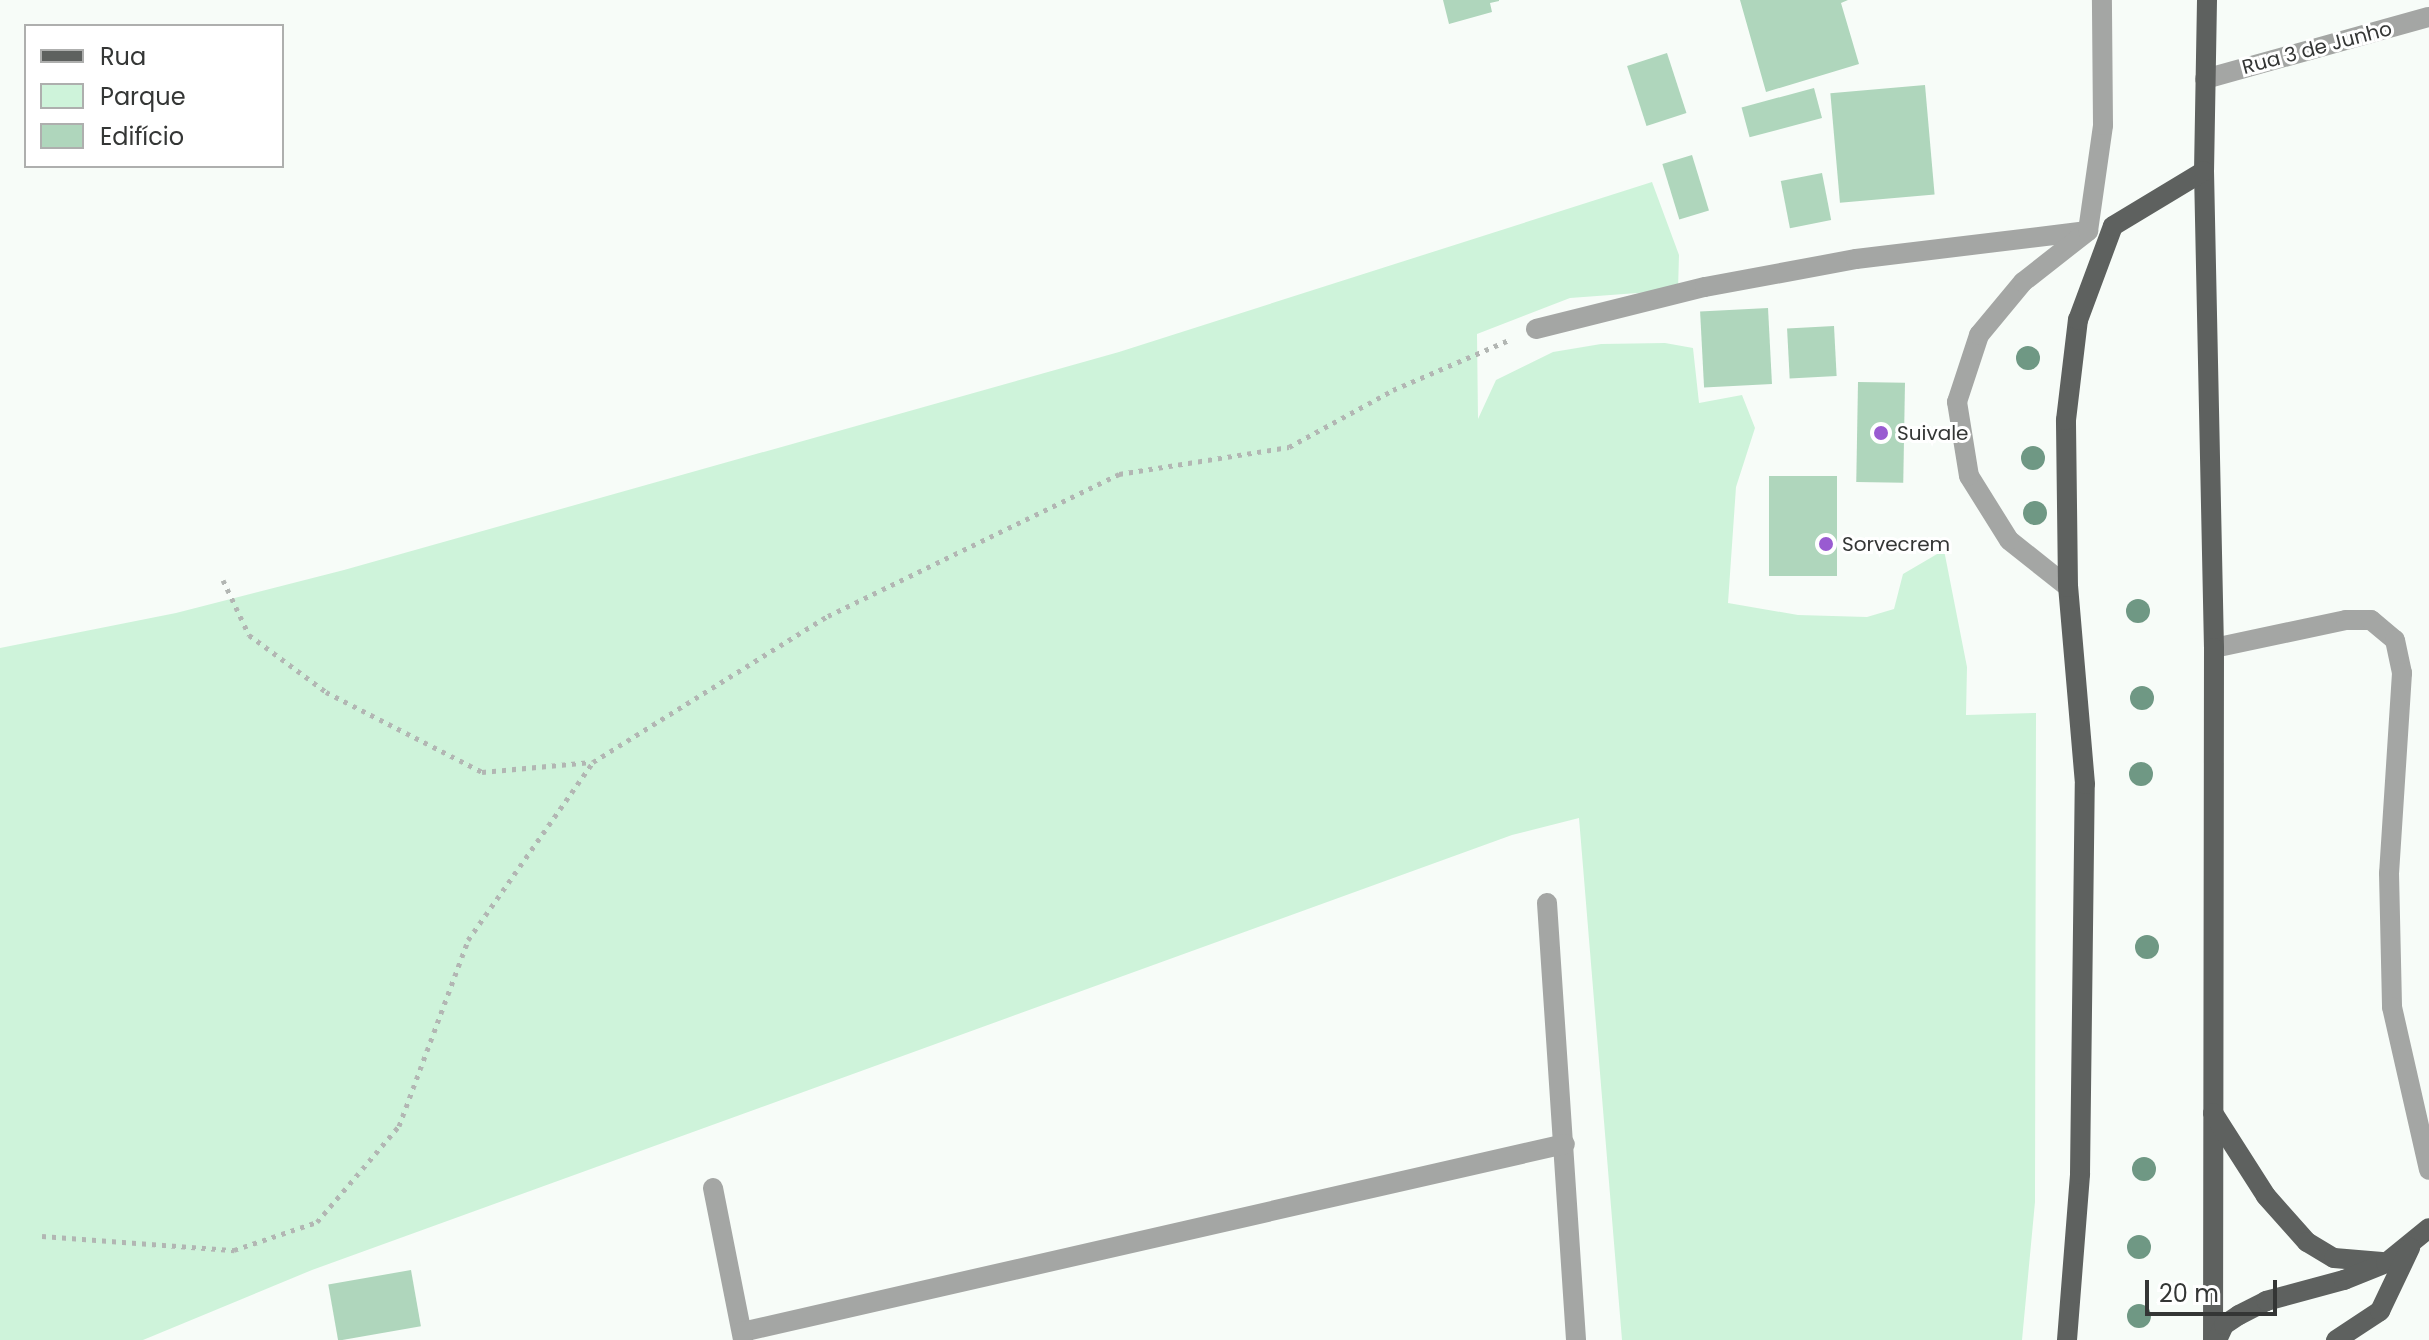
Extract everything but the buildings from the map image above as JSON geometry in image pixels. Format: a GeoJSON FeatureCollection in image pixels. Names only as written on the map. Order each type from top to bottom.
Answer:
{"type":"FeatureCollection","features":[{"type":"Feature","properties":{"kind":"main road"},"geometry":{"type":"LineString","coordinates":[[2207,0],[2204,171],[2214,648],[2215,1340]]}},
{"type":"Feature","properties":{"kind":"main road"},"geometry":{"type":"LineString","coordinates":[[2067,1340],[2080,1174],[2085,784],[2068,587],[2066,420],[2078,320],[2113,226],[2204,171]]}},
{"type":"Feature","properties":{"kind":"main road"},"geometry":{"type":"LineString","coordinates":[[2213,1113],[2266,1196],[2307,1242],[2334,1258],[2386,1263]]}},
{"type":"Feature","properties":{"kind":"main road"},"geometry":{"type":"LineString","coordinates":[[2215,1340],[2224,1325],[2266,1301],[2344,1280],[2386,1263],[2421,1234]]}},
{"type":"Feature","properties":{"kind":"main road"},"geometry":{"type":"LineString","coordinates":[[2359,1340],[2380,1311],[2421,1234]]}},
{"type":"Feature","properties":{"kind":"main road"},"geometry":{"type":"LineString","coordinates":[[2336,1340],[2380,1311]]}},
{"type":"Feature","properties":{"kind":"street"},"geometry":{"type":"LineString","coordinates":[[2068,587],[2009,540],[1969,476],[1957,402],[1979,335],[2023,282],[2088,231],[2103,125],[2102,0]]}},
{"type":"Feature","properties":{"kind":"street"},"geometry":{"type":"LineString","coordinates":[[2429,0],[2429,17]]}},
{"type":"Feature","properties":{"kind":"street","name":"Rua 3 de Junho"},"geometry":{"type":"LineString","coordinates":[[2205,79],[2429,17]]}},
{"type":"Feature","properties":{"kind":"street"},"geometry":{"type":"LineString","coordinates":[[1536,329],[1705,287],[1856,259],[2113,226]]}},
{"type":"Feature","properties":{"kind":"street"},"geometry":{"type":"LineString","coordinates":[[2214,648],[2346,620],[2371,620],[2395,640],[2402,673],[2389,873],[2392,1007],[2429,1170]]}},
{"type":"Feature","properties":{"kind":"street"},"geometry":{"type":"LineString","coordinates":[[1547,903],[1576,1340]]}},
{"type":"Feature","properties":{"kind":"street"},"geometry":{"type":"LineString","coordinates":[[713,1188],[742,1336],[1565,1144]]}},
{"type":"Feature","properties":{"kind":"path"},"geometry":{"type":"LineString","coordinates":[[42,1236],[234,1250],[317,1222],[399,1126],[468,940],[593,762],[828,616],[1119,474],[1289,447],[1393,390],[1536,329]]}},
{"type":"Feature","properties":{"kind":"path"},"geometry":{"type":"LineString","coordinates":[[223,580],[249,635],[326,692],[482,772],[593,762]]}},
{"type":"Feature","properties":{"kind":"green space"},"geometry":{"type":"Polygon","coordinates":[[[1652,182],[1679,255],[1678,290],[1570,298],[1477,334],[1478,419],[1496,380],[1553,352],[1601,344],[1665,343],[1693,348],[1699,403],[1742,395],[1755,428],[1736,487],[1728,603],[1798,615],[1867,617],[1894,609],[1903,574],[1944,550],[1967,667],[1966,715],[2036,713],[2035,1202],[2022,1340],[1622,1340],[1579,818],[1512,835],[312,1270],[143,1340],[0,1340],[0,648],[176,613],[344,570],[1119,352],[1652,182]]]}},
{"type":"Feature","properties":{"kind":"place","name":"Suivale"},"geometry":{"type":"Point","coordinates":[1881,433]}},
{"type":"Feature","properties":{"kind":"place","name":"Sorvecrem"},"geometry":{"type":"Point","coordinates":[1826,544]}}]}
